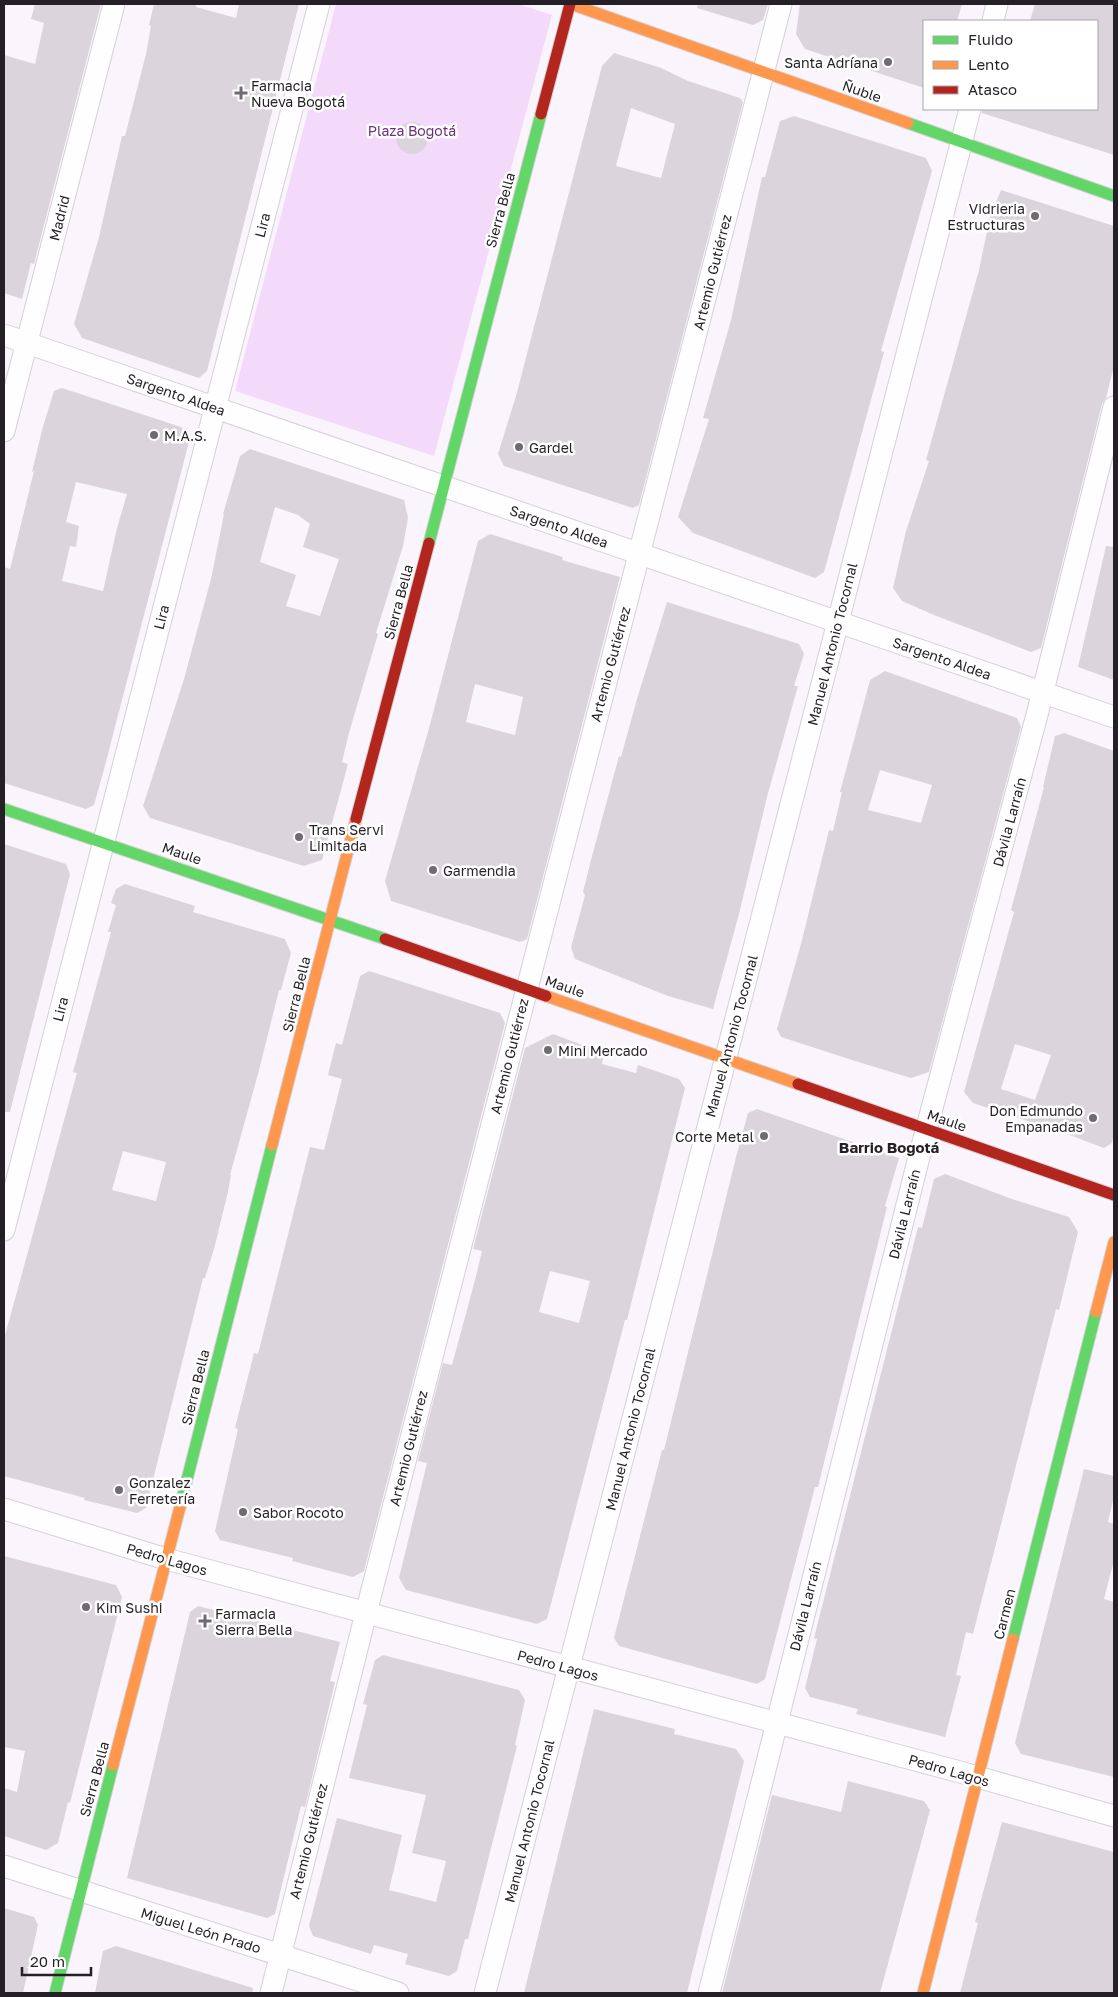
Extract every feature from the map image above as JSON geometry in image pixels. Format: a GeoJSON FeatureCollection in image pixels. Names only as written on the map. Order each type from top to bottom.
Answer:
{"type":"FeatureCollection","features":[{"type":"Feature","properties":{"kind":"main road","name":"Ñuble"},"geometry":{"type":"LineString","coordinates":[[570,4],[1114,196]]}},
{"type":"Feature","properties":{"kind":"main road","name":"Sierra Bella"},"geometry":{"type":"LineString","coordinates":[[55,1993],[330,920],[570,4]]}},
{"type":"Feature","properties":{"kind":"main road","name":"Maule"},"geometry":{"type":"LineString","coordinates":[[4,809],[526,988],[1114,1195]]}},
{"type":"Feature","properties":{"kind":"main road","name":"Carmen"},"geometry":{"type":"LineString","coordinates":[[923,1993],[1114,1242]]}},
{"type":"Feature","properties":{"kind":"street","name":"Madrid"},"geometry":{"type":"LineString","coordinates":[[4,431],[114,4]]}},
{"type":"Feature","properties":{"kind":"street","name":"Lira"},"geometry":{"type":"LineString","coordinates":[[4,1230],[319,4]]}},
{"type":"Feature","properties":{"kind":"street","name":"Artemio Gutiérrez"},"geometry":{"type":"LineString","coordinates":[[271,1993],[526,988],[781,4]]}},
{"type":"Feature","properties":{"kind":"street"},"geometry":{"type":"LineString","coordinates":[[993,20],[997,4]]}},
{"type":"Feature","properties":{"kind":"street","name":"Manuel Antonio Tocornal"},"geometry":{"type":"LineString","coordinates":[[484,1993],[970,110]]}},
{"type":"Feature","properties":{"kind":"street","name":"Sargento Aldea"},"geometry":{"type":"LineString","coordinates":[[4,335],[1114,717]]}},
{"type":"Feature","properties":{"kind":"street","name":"Dávila Larraín"},"geometry":{"type":"LineString","coordinates":[[709,1993],[926,1128],[1043,692],[1114,407]]}},
{"type":"Feature","properties":{"kind":"street","name":"Pedro Lagos"},"geometry":{"type":"LineString","coordinates":[[4,1509],[166,1559],[1114,1816]]}},
{"type":"Feature","properties":{"kind":"street","name":"Miguel León Prado"},"geometry":{"type":"LineString","coordinates":[[4,1866],[398,1993]]}},
{"type":"Feature","properties":{"kind":"green space","name":"Plaza Bogotá"},"geometry":{"type":"Polygon","coordinates":[[[336,4],[518,4],[552,15],[434,456],[235,391],[336,4]]]}},
{"type":"Feature","properties":{"kind":"building"},"geometry":{"type":"Polygon","coordinates":[[[35,4],[101,4],[34,264],[31,263],[22,299],[4,293],[4,55],[35,64],[44,23],[31,19],[35,4]]]}},
{"type":"Feature","properties":{"kind":"building"},"geometry":{"type":"Polygon","coordinates":[[[154,4],[196,4],[196,7],[236,18],[239,4],[299,4],[207,371],[199,378],[82,338],[74,324],[99,237],[122,136],[125,136],[146,54],[151,26],[149,25],[154,4]]]}},
{"type":"Feature","properties":{"kind":"building"},"geometry":{"type":"Polygon","coordinates":[[[698,4],[768,4],[763,20],[753,25],[697,8],[698,4]]]}},
{"type":"Feature","properties":{"kind":"building"},"geometry":{"type":"Polygon","coordinates":[[[800,4],[962,4],[957,20],[923,20],[923,88],[805,49],[796,34],[800,4]]]}},
{"type":"Feature","properties":{"kind":"building"},"geometry":{"type":"Polygon","coordinates":[[[1035,4],[1114,4],[1114,155],[982,113],[982,110],[1098,110],[1098,20],[1030,20],[1035,4]]]}},
{"type":"Feature","properties":{"kind":"building"},"geometry":{"type":"Polygon","coordinates":[[[614,53],[661,68],[688,81],[740,98],[743,102],[639,505],[633,508],[504,466],[498,454],[516,396],[602,66],[614,53]],[[631,108],[616,166],[661,178],[675,124],[631,108]]]}},
{"type":"Feature","properties":{"kind":"building"},"geometry":{"type":"Polygon","coordinates":[[[794,116],[926,158],[932,171],[881,351],[884,352],[824,572],[815,578],[693,533],[678,517],[709,419],[703,418],[731,320],[762,177],[765,177],[780,121],[794,116]]]}},
{"type":"Feature","properties":{"kind":"building"},"geometry":{"type":"Polygon","coordinates":[[[412,122],[423,127],[428,138],[423,149],[412,154],[401,149],[396,138],[401,127],[412,122]]]}},
{"type":"Feature","properties":{"kind":"building"},"geometry":{"type":"Polygon","coordinates":[[[1001,190],[1114,226],[1114,366],[1106,398],[1102,404],[1041,648],[1031,652],[902,601],[893,588],[906,531],[929,461],[926,460],[979,270],[990,217],[1001,190]]]}},
{"type":"Feature","properties":{"kind":"building"},"geometry":{"type":"Polygon","coordinates":[[[62,388],[181,427],[190,438],[103,773],[94,805],[86,809],[4,783],[4,567],[10,569],[42,430],[54,391],[62,388]],[[76,482],[66,522],[79,526],[76,547],[70,546],[62,581],[103,591],[117,528],[127,494],[76,482]]]}},
{"type":"Feature","properties":{"kind":"building"},"geometry":{"type":"Polygon","coordinates":[[[250,449],[404,500],[408,518],[403,546],[376,633],[378,634],[349,733],[342,762],[348,764],[322,860],[304,866],[150,818],[143,806],[184,679],[211,579],[223,514],[240,456],[250,449]],[[275,507],[260,562],[296,575],[286,606],[320,616],[339,559],[303,547],[310,524],[298,515],[275,507]]]}},
{"type":"Feature","properties":{"kind":"building"},"geometry":{"type":"Polygon","coordinates":[[[490,534],[563,557],[562,560],[620,577],[527,939],[520,942],[391,901],[385,881],[428,732],[478,541],[490,534]],[[475,684],[466,722],[515,735],[523,697],[475,684]]]}},
{"type":"Feature","properties":{"kind":"building"},"geometry":{"type":"Polygon","coordinates":[[[1106,546],[1114,547],[1114,680],[1078,667],[1106,546]]]}},
{"type":"Feature","properties":{"kind":"building"},"geometry":{"type":"Polygon","coordinates":[[[667,602],[799,644],[804,654],[794,686],[798,686],[767,797],[739,914],[713,1009],[668,996],[575,959],[571,947],[585,895],[583,892],[591,860],[619,756],[621,757],[667,602]]]}},
{"type":"Feature","properties":{"kind":"building"},"geometry":{"type":"Polygon","coordinates":[[[885,671],[1017,718],[1021,727],[929,1072],[911,1078],[781,1037],[777,1029],[801,944],[829,830],[833,831],[842,792],[840,792],[870,680],[885,671]],[[880,770],[868,810],[921,823],[932,785],[880,770]]]}},
{"type":"Feature","properties":{"kind":"building"},"geometry":{"type":"Polygon","coordinates":[[[1064,733],[1114,751],[1114,1133],[1112,1143],[1104,1148],[973,1103],[964,1092],[1014,912],[1011,910],[1044,787],[1055,736],[1064,733]],[[1015,1044],[1001,1089],[1035,1100],[1051,1055],[1015,1044]]]}},
{"type":"Feature","properties":{"kind":"building"},"geometry":{"type":"Polygon","coordinates":[[[4,844],[66,864],[70,874],[10,1112],[4,1112],[4,844]]]}},
{"type":"Feature","properties":{"kind":"building"},"geometry":{"type":"Polygon","coordinates":[[[125,884],[195,906],[193,912],[285,939],[291,953],[281,990],[279,990],[230,1175],[228,1192],[214,1249],[205,1278],[203,1278],[146,1508],[137,1513],[84,1500],[85,1498],[4,1476],[4,1339],[77,1073],[73,1072],[111,932],[108,932],[116,905],[111,903],[116,889],[125,884]],[[123,1151],[112,1190],[156,1201],[166,1162],[123,1151]]]}},
{"type":"Feature","properties":{"kind":"building"},"geometry":{"type":"Polygon","coordinates":[[[369,971],[500,1013],[505,1023],[364,1571],[353,1577],[292,1561],[293,1558],[220,1540],[215,1531],[238,1429],[235,1428],[254,1353],[258,1354],[310,1147],[324,1150],[342,1079],[328,1075],[336,1043],[342,1045],[360,976],[369,971]]]}},
{"type":"Feature","properties":{"kind":"building"},"geometry":{"type":"Polygon","coordinates":[[[553,1034],[604,1053],[602,1064],[636,1073],[638,1065],[679,1079],[685,1088],[627,1320],[625,1320],[547,1619],[537,1624],[406,1590],[399,1578],[427,1463],[418,1461],[443,1363],[452,1365],[475,1280],[482,1251],[473,1249],[525,1048],[553,1034]],[[550,1271],[539,1312],[579,1323],[590,1281],[550,1271]]]}},
{"type":"Feature","properties":{"kind":"building"},"geometry":{"type":"Polygon","coordinates":[[[757,1109],[899,1158],[885,1206],[887,1207],[818,1487],[815,1487],[765,1679],[757,1684],[619,1646],[614,1638],[662,1450],[664,1450],[737,1153],[748,1113],[757,1109]]]}},
{"type":"Feature","properties":{"kind":"building"},"geometry":{"type":"Polygon","coordinates":[[[945,1174],[1012,1199],[1069,1217],[1078,1232],[1059,1310],[1056,1309],[973,1634],[966,1632],[956,1675],[961,1676],[945,1737],[856,1714],[858,1709],[810,1697],[805,1688],[817,1639],[814,1638],[918,1227],[922,1228],[934,1179],[945,1174]]]}},
{"type":"Feature","properties":{"kind":"building"},"geometry":{"type":"Polygon","coordinates":[[[1084,1469],[1114,1476],[1114,1496],[1108,1522],[1114,1524],[1114,1560],[1104,1599],[1114,1602],[1114,1777],[1021,1754],[1015,1743],[1084,1469]]]}},
{"type":"Feature","properties":{"kind":"building"},"geometry":{"type":"Polygon","coordinates":[[[4,1556],[116,1585],[122,1597],[70,1803],[68,1802],[58,1843],[46,1850],[4,1836],[4,1788],[17,1792],[25,1751],[4,1747],[4,1556]]]}},
{"type":"Feature","properties":{"kind":"building"},"geometry":{"type":"Polygon","coordinates":[[[198,1606],[340,1642],[330,1681],[335,1682],[305,1807],[301,1806],[275,1914],[267,1918],[127,1878],[190,1612],[198,1606]]]}},
{"type":"Feature","properties":{"kind":"building"},"geometry":{"type":"Polygon","coordinates":[[[383,1655],[519,1690],[525,1700],[515,1745],[517,1746],[468,1939],[465,1939],[457,1971],[449,1976],[405,1964],[408,1954],[374,1945],[371,1954],[313,1936],[309,1926],[337,1818],[402,1835],[389,1890],[436,1902],[446,1861],[412,1853],[426,1795],[349,1778],[367,1705],[363,1704],[375,1660],[383,1655]]]}},
{"type":"Feature","properties":{"kind":"building"},"geometry":{"type":"Polygon","coordinates":[[[594,1709],[675,1729],[674,1734],[736,1749],[744,1761],[687,1993],[524,1993],[594,1709]]]}},
{"type":"Feature","properties":{"kind":"building"},"geometry":{"type":"Polygon","coordinates":[[[848,1781],[924,1801],[930,1810],[880,1993],[722,1993],[772,1795],[841,1812],[848,1781]]]}},
{"type":"Feature","properties":{"kind":"building"},"geometry":{"type":"Polygon","coordinates":[[[1002,1822],[1114,1852],[1114,1993],[960,1993],[978,1923],[975,1922],[1002,1822]]]}},
{"type":"Feature","properties":{"kind":"building"},"geometry":{"type":"Polygon","coordinates":[[[4,1908],[34,1917],[38,1925],[23,1993],[4,1993],[4,1908]]]}},
{"type":"Feature","properties":{"kind":"building"},"geometry":{"type":"Polygon","coordinates":[[[116,1946],[253,1988],[252,1993],[95,1993],[103,1951],[116,1946]]]}},
{"type":"Feature","properties":{"kind":"traffic: fast"},"geometry":{"type":"LineString","coordinates":[[429,543],[541,114]]}},
{"type":"Feature","properties":{"kind":"traffic: fast"},"geometry":{"type":"LineString","coordinates":[[908,123],[1114,196]]}},
{"type":"Feature","properties":{"kind":"traffic: fast"},"geometry":{"type":"LineString","coordinates":[[4,809],[385,939]]}},
{"type":"Feature","properties":{"kind":"traffic: fast"},"geometry":{"type":"LineString","coordinates":[[180,1507],[272,1145]]}},
{"type":"Feature","properties":{"kind":"traffic: fast"},"geometry":{"type":"LineString","coordinates":[[1013,1639],[1096,1312]]}},
{"type":"Feature","properties":{"kind":"traffic: fast"},"geometry":{"type":"LineString","coordinates":[[55,1993],[113,1765]]}},
{"type":"Feature","properties":{"kind":"traffic: slow"},"geometry":{"type":"LineString","coordinates":[[571,4],[908,123]]}},
{"type":"Feature","properties":{"kind":"traffic: slow"},"geometry":{"type":"LineString","coordinates":[[272,1145],[356,819]]}},
{"type":"Feature","properties":{"kind":"traffic: slow"},"geometry":{"type":"LineString","coordinates":[[546,996],[798,1084]]}},
{"type":"Feature","properties":{"kind":"traffic: slow"},"geometry":{"type":"LineString","coordinates":[[1096,1312],[1114,1242]]}},
{"type":"Feature","properties":{"kind":"traffic: slow"},"geometry":{"type":"LineString","coordinates":[[113,1765],[180,1507]]}},
{"type":"Feature","properties":{"kind":"traffic: slow"},"geometry":{"type":"LineString","coordinates":[[923,1993],[1013,1639]]}},
{"type":"Feature","properties":{"kind":"traffic: jam"},"geometry":{"type":"LineString","coordinates":[[541,114],[570,4]]}},
{"type":"Feature","properties":{"kind":"traffic: jam"},"geometry":{"type":"LineString","coordinates":[[356,819],[429,543]]}},
{"type":"Feature","properties":{"kind":"traffic: jam"},"geometry":{"type":"LineString","coordinates":[[385,939],[546,996]]}},
{"type":"Feature","properties":{"kind":"traffic: jam"},"geometry":{"type":"LineString","coordinates":[[798,1084],[1114,1195]]}},
{"type":"Feature","properties":{"kind":"place","name":"Santa Adríana"},"geometry":{"type":"Point","coordinates":[888,62]}},
{"type":"Feature","properties":{"kind":"place","name":"Farmacia Nueva Bogotá"},"geometry":{"type":"Point","coordinates":[241,93]}},
{"type":"Feature","properties":{"kind":"place","name":"Vidrieria Estructuras"},"geometry":{"type":"Point","coordinates":[1035,216]}},
{"type":"Feature","properties":{"kind":"place","name":"M.A.S."},"geometry":{"type":"Point","coordinates":[154,435]}},
{"type":"Feature","properties":{"kind":"place","name":"Gardel"},"geometry":{"type":"Point","coordinates":[519,447]}},
{"type":"Feature","properties":{"kind":"place","name":"Trans Servi Limitada"},"geometry":{"type":"Point","coordinates":[299,837]}},
{"type":"Feature","properties":{"kind":"place","name":"Garmendia"},"geometry":{"type":"Point","coordinates":[433,870]}},
{"type":"Feature","properties":{"kind":"place","name":"Mini Mercado"},"geometry":{"type":"Point","coordinates":[548,1050]}},
{"type":"Feature","properties":{"kind":"place","name":"Don Edmundo Empanadas"},"geometry":{"type":"Point","coordinates":[1093,1118]}},
{"type":"Feature","properties":{"kind":"place","name":"Corte Metal"},"geometry":{"type":"Point","coordinates":[764,1136]}},
{"type":"Feature","properties":{"kind":"place","name":"Gonzalez Ferretería"},"geometry":{"type":"Point","coordinates":[119,1490]}},
{"type":"Feature","properties":{"kind":"place","name":"Sabor Rocoto"},"geometry":{"type":"Point","coordinates":[243,1512]}},
{"type":"Feature","properties":{"kind":"place","name":"Kim Sushi"},"geometry":{"type":"Point","coordinates":[86,1607]}},
{"type":"Feature","properties":{"kind":"place","name":"Farmacia Sierra Bella"},"geometry":{"type":"Point","coordinates":[205,1621]}},
{"type":"Feature","properties":{"kind":"district","name":"Barrio Bogotá"},"geometry":{"type":"Point","coordinates":[889,1147]}}]}
